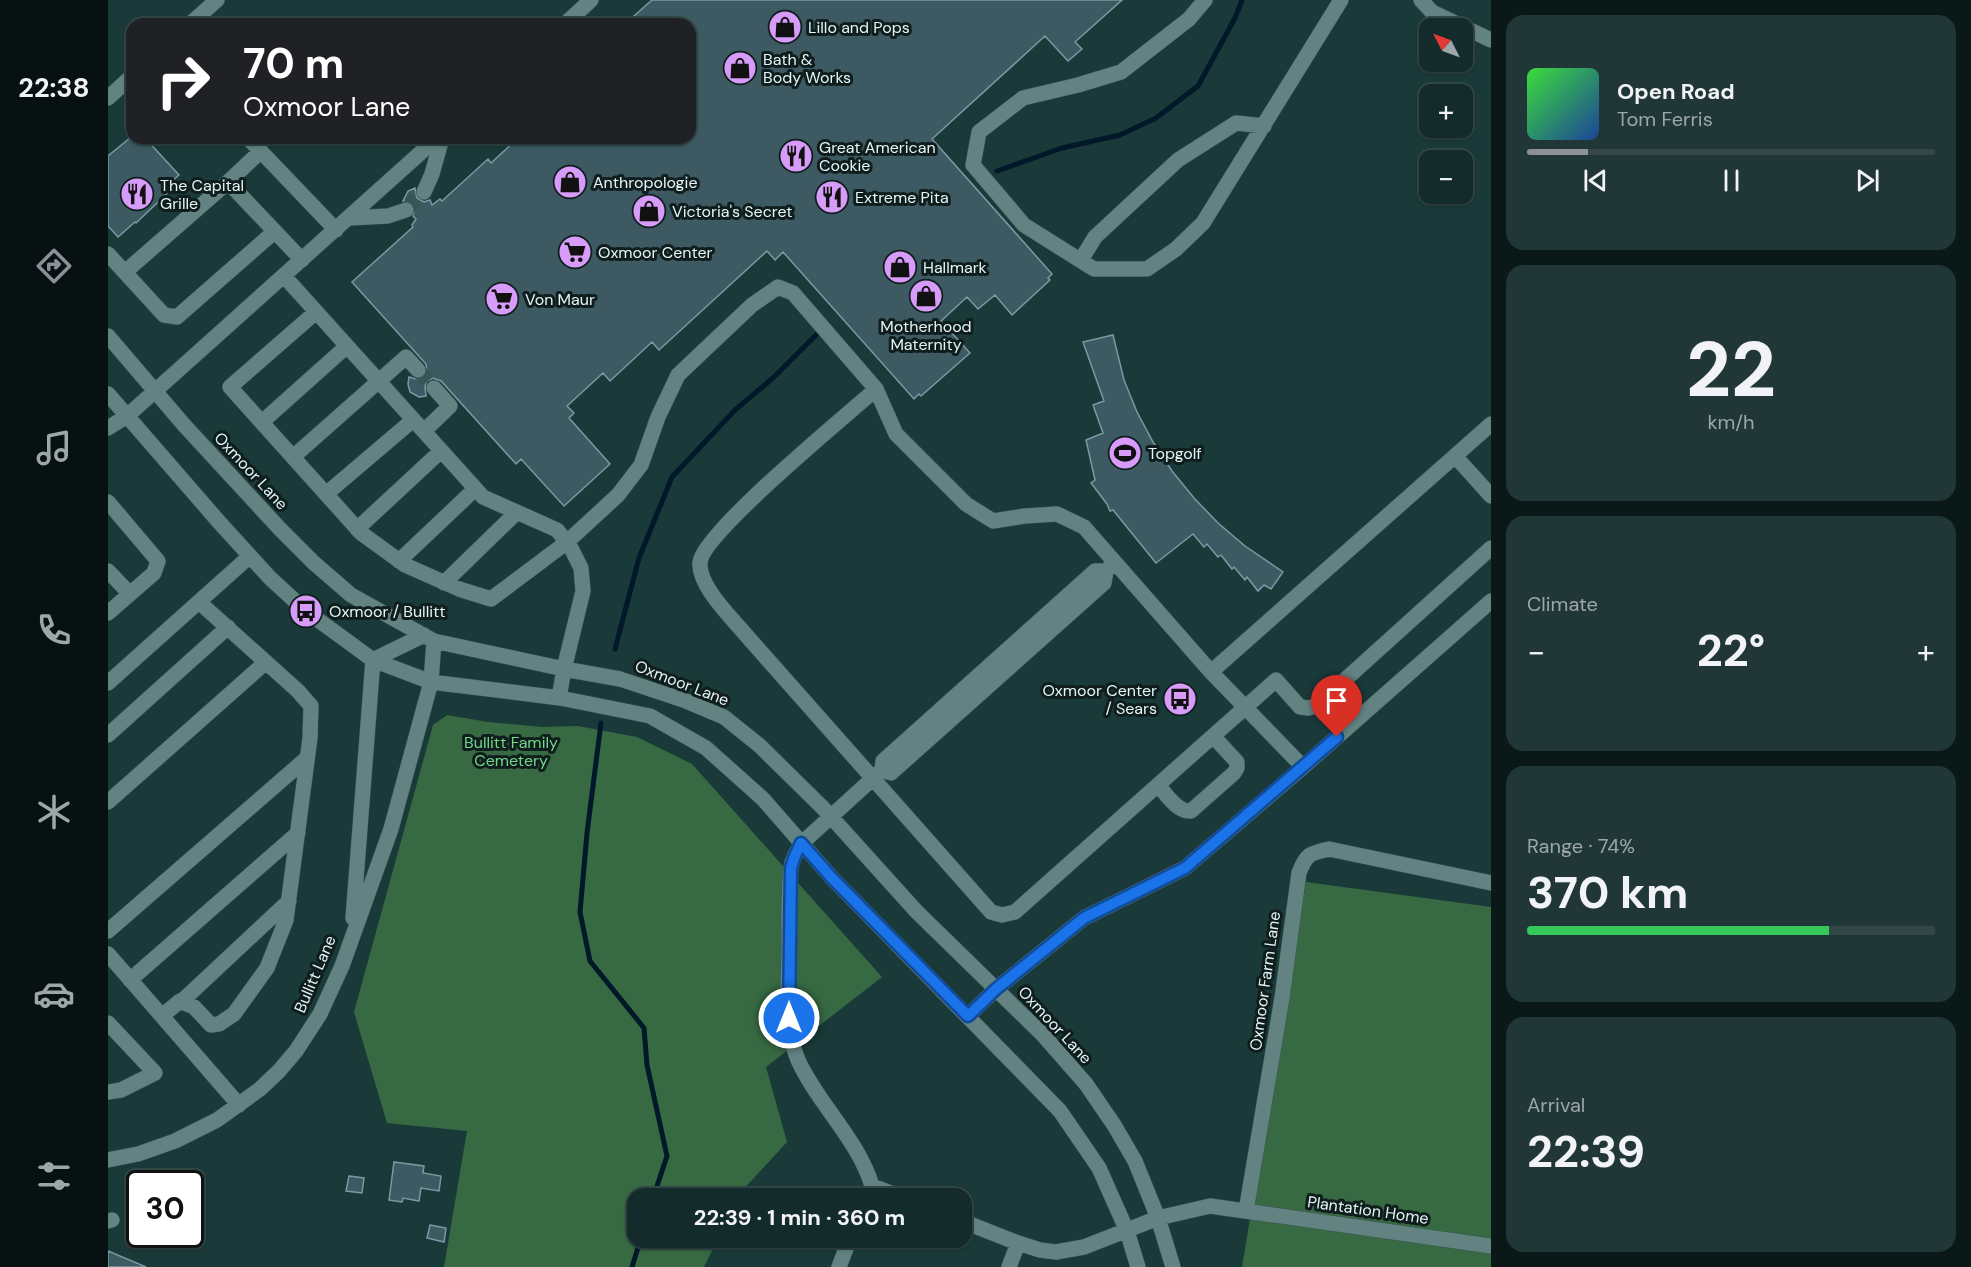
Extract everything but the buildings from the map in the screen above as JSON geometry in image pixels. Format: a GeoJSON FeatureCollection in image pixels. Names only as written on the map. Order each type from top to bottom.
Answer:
{"type":"FeatureCollection","features":[{"type":"Feature","properties":{"kind":"street"},"geometry":{"type":"LineString","coordinates":[[197,18],[217,0]]}},
{"type":"Feature","properties":{"kind":"street"},"geometry":{"type":"LineString","coordinates":[[572,18],[591,0]]}},
{"type":"Feature","properties":{"kind":"street"},"geometry":{"type":"LineString","coordinates":[[1204,0],[1189,19],[1121,72],[1023,98],[979,132],[973,165],[1024,225],[1094,269],[1147,269],[1176,249],[1203,223],[1341,0]]}},
{"type":"Feature","properties":{"kind":"street"},"geometry":{"type":"LineString","coordinates":[[1421,0],[1432,12],[1491,40]]}},
{"type":"Feature","properties":{"kind":"street"},"geometry":{"type":"LineString","coordinates":[[108,98],[126,82]]}},
{"type":"Feature","properties":{"kind":"street"},"geometry":{"type":"LineString","coordinates":[[1081,260],[1095,237],[1178,160],[1236,123],[1264,126]]}},
{"type":"Feature","properties":{"kind":"street"},"geometry":{"type":"LineString","coordinates":[[254,144],[336,230]]}},
{"type":"Feature","properties":{"kind":"street"},"geometry":{"type":"LineString","coordinates":[[108,428],[127,416],[156,391],[433,144]]}},
{"type":"Feature","properties":{"kind":"street"},"geometry":{"type":"LineString","coordinates":[[424,192],[432,174],[439,144]]}},
{"type":"Feature","properties":{"kind":"street"},"geometry":{"type":"LineString","coordinates":[[125,272],[261,152]]}},
{"type":"Feature","properties":{"kind":"street"},"geometry":{"type":"LineString","coordinates":[[228,182],[302,260]]}},
{"type":"Feature","properties":{"kind":"street"},"geometry":{"type":"LineString","coordinates":[[350,218],[388,216],[406,210]]}},
{"type":"Feature","properties":{"kind":"street"},"geometry":{"type":"LineString","coordinates":[[108,254],[164,315],[177,317],[274,232]]}},
{"type":"Feature","properties":{"kind":"street"},"geometry":{"type":"LineString","coordinates":[[284,276],[483,497],[557,530],[567,542],[581,568],[583,591],[559,698]]}},
{"type":"Feature","properties":{"kind":"street"},"geometry":{"type":"LineString","coordinates":[[316,312],[230,387],[357,529],[399,561],[444,583],[491,599],[567,542],[618,495],[641,465],[658,417],[678,375],[752,305],[778,287],[793,293],[876,389],[897,434],[966,504],[993,521],[1057,514],[1084,527],[1110,567],[1303,767]]}},
{"type":"Feature","properties":{"kind":"street","name":"Oxmoor Lane"},"geometry":{"type":"LineString","coordinates":[[108,336],[264,511],[314,563],[351,595],[429,638],[564,669],[620,679],[686,701],[724,717],[774,760],[831,817],[916,911],[1043,1035],[1101,1105],[1135,1161],[1158,1218],[1173,1267]]}},
{"type":"Feature","properties":{"kind":"street"},"geometry":{"type":"LineString","coordinates":[[262,422],[347,346]]}},
{"type":"Feature","properties":{"kind":"street"},"geometry":{"type":"LineString","coordinates":[[293,457],[406,357],[418,370]]}},
{"type":"Feature","properties":{"kind":"street"},"geometry":{"type":"LineString","coordinates":[[326,494],[418,426],[450,406],[434,388]]}},
{"type":"Feature","properties":{"kind":"street"},"geometry":{"type":"LineString","coordinates":[[876,389],[732,516],[708,545],[700,561],[704,580],[714,597],[878,773],[991,912],[1002,915],[1015,912],[1276,680],[1300,707],[1316,706],[1491,548]]}},
{"type":"Feature","properties":{"kind":"street"},"geometry":{"type":"LineString","coordinates":[[108,394],[270,578],[306,611],[373,660],[431,682],[559,698],[650,716],[706,748],[762,799],[831,877],[1042,1091],[1074,1129],[1100,1168],[1127,1231],[1138,1267]]}},
{"type":"Feature","properties":{"kind":"street"},"geometry":{"type":"LineString","coordinates":[[1211,672],[1491,424]]}},
{"type":"Feature","properties":{"kind":"street"},"geometry":{"type":"LineString","coordinates":[[357,529],[441,451]]}},
{"type":"Feature","properties":{"kind":"street"},"geometry":{"type":"LineString","coordinates":[[1455,456],[1491,496]]}},
{"type":"Feature","properties":{"kind":"street"},"geometry":{"type":"LineString","coordinates":[[399,561],[475,489]]}},
{"type":"Feature","properties":{"kind":"street"},"geometry":{"type":"LineString","coordinates":[[108,502],[158,561],[154,573],[108,613]]}},
{"type":"Feature","properties":{"kind":"street"},"geometry":{"type":"LineString","coordinates":[[444,583],[517,512]]}},
{"type":"Feature","properties":{"kind":"street"},"geometry":{"type":"LineString","coordinates":[[108,682],[250,556]]}},
{"type":"Feature","properties":{"kind":"street"},"geometry":{"type":"LineString","coordinates":[[868,1188],[862,1160],[804,1070],[791,1036],[789,1007],[791,868],[794,858],[801,843],[878,773],[891,773],[1104,583],[1110,567]]}},
{"type":"Feature","properties":{"kind":"street"},"geometry":{"type":"LineString","coordinates":[[108,571],[130,594]]}},
{"type":"Feature","properties":{"kind":"street"},"geometry":{"type":"LineString","coordinates":[[968,1016],[996,989],[1084,918],[1185,868],[1491,601]]}},
{"type":"Feature","properties":{"kind":"street"},"geometry":{"type":"LineString","coordinates":[[182,1001],[194,1007],[211,1025],[219,1024],[234,1014],[267,968],[286,920],[307,758],[311,706],[298,691],[199,602]]}},
{"type":"Feature","properties":{"kind":"street"},"geometry":{"type":"LineString","coordinates":[[108,735],[228,627]]}},
{"type":"Feature","properties":{"kind":"street"},"geometry":{"type":"LineString","coordinates":[[373,660],[429,638]]}},
{"type":"Feature","properties":{"kind":"street","name":"Bullitt Lane"},"geometry":{"type":"LineString","coordinates":[[108,1160],[138,1154],[175,1141],[217,1120],[239,1105],[260,1089],[296,1052],[320,1014],[342,966],[391,829],[431,682],[429,638]]}},
{"type":"Feature","properties":{"kind":"street","name":"Bullitt Lane"},"geometry":{"type":"LineString","coordinates":[[351,936],[373,660]]}},
{"type":"Feature","properties":{"kind":"street"},"geometry":{"type":"LineString","coordinates":[[108,802],[266,662]]}},
{"type":"Feature","properties":{"kind":"street"},"geometry":{"type":"LineString","coordinates":[[1158,785],[1184,812],[1191,811],[1234,773],[1237,762],[1213,736]]}},
{"type":"Feature","properties":{"kind":"street"},"geometry":{"type":"LineString","coordinates":[[108,931],[307,758]]}},
{"type":"Feature","properties":{"kind":"street"},"geometry":{"type":"LineString","coordinates":[[130,980],[298,833]]}},
{"type":"Feature","properties":{"kind":"street","name":"Oxmoor Farm Lane"},"geometry":{"type":"LineString","coordinates":[[1246,1211],[1282,998],[1299,873],[1305,858],[1314,852],[1329,849],[1491,883]]}},
{"type":"Feature","properties":{"kind":"street"},"geometry":{"type":"LineString","coordinates":[[162,1016],[182,1001],[289,901]]}},
{"type":"Feature","properties":{"kind":"street"},"geometry":{"type":"LineString","coordinates":[[108,954],[239,1105]]}},
{"type":"Feature","properties":{"kind":"street"},"geometry":{"type":"LineString","coordinates":[[108,1023],[155,1073],[120,1090],[108,1092]]}},
{"type":"Feature","properties":{"kind":"street"},"geometry":{"type":"LineString","coordinates":[[972,1225],[1018,1243],[1056,1252],[1070,1251],[1158,1218],[1210,1206],[1246,1211]]}},
{"type":"Feature","properties":{"kind":"street","name":"Plantation Home"},"geometry":{"type":"LineString","coordinates":[[1246,1211],[1488,1245]]}},
{"type":"Feature","properties":{"kind":"street"},"geometry":{"type":"LineString","coordinates":[[1009,1267],[1018,1243]]}},
{"type":"Feature","properties":{"kind":"street"},"geometry":{"type":"LineString","coordinates":[[838,1267],[846,1248]]}},
{"type":"Feature","properties":{"kind":"green space","name":"Bullitt Family Cemetery"},"geometry":{"type":"Polygon","coordinates":[[[447,715],[488,722],[543,727],[578,726],[637,737],[692,764],[882,977],[766,1067],[787,1142],[745,1188],[627,1188],[627,1248],[713,1248],[704,1267],[444,1267],[467,1131],[387,1123],[354,1012],[433,725],[447,715]]]}},
{"type":"Feature","properties":{"kind":"green space"},"geometry":{"type":"Polygon","coordinates":[[[1306,882],[1491,907],[1491,1267],[1242,1267],[1306,882]]]}},
{"type":"Feature","properties":{"kind":"waterway"},"geometry":{"type":"LineString","coordinates":[[997,171],[1062,148],[1120,135],[1156,118],[1198,86],[1235,18],[1242,0]]}},
{"type":"Feature","properties":{"kind":"waterway"},"geometry":{"type":"LineString","coordinates":[[615,649],[639,558],[672,477],[735,410],[774,377],[817,334]]}},
{"type":"Feature","properties":{"kind":"waterway"},"geometry":{"type":"LineString","coordinates":[[601,723],[580,912],[590,961],[644,1028],[647,1065],[667,1156],[656,1188]]}},
{"type":"Feature","properties":{"kind":"waterway"},"geometry":{"type":"LineString","coordinates":[[632,1267],[638,1248]]}},
{"type":"Feature","properties":{"kind":"tunnel"},"geometry":{"type":"LineString","coordinates":[[406,210],[424,192]]}},
{"type":"Feature","properties":{"kind":"tunnel"},"geometry":{"type":"LineString","coordinates":[[418,370],[434,388]]}},
{"type":"Feature","properties":{"kind":"place","name":"Lillo and Pops"},"geometry":{"type":"Point","coordinates":[785,27]}},
{"type":"Feature","properties":{"kind":"place","name":"Bath & Body Works"},"geometry":{"type":"Point","coordinates":[740,68]}},
{"type":"Feature","properties":{"kind":"place","name":"Great American Cookie"},"geometry":{"type":"Point","coordinates":[796,156]}},
{"type":"Feature","properties":{"kind":"place","name":"Anthropologie"},"geometry":{"type":"Point","coordinates":[570,182]}},
{"type":"Feature","properties":{"kind":"place","name":"The Capital Grille"},"geometry":{"type":"Point","coordinates":[137,194]}},
{"type":"Feature","properties":{"kind":"place","name":"Extreme Pita"},"geometry":{"type":"Point","coordinates":[832,197]}},
{"type":"Feature","properties":{"kind":"place","name":"Victoria's Secret"},"geometry":{"type":"Point","coordinates":[649,211]}},
{"type":"Feature","properties":{"kind":"place","name":"Oxmoor Center"},"geometry":{"type":"Point","coordinates":[575,252]}},
{"type":"Feature","properties":{"kind":"place","name":"Hallmark"},"geometry":{"type":"Point","coordinates":[900,267]}},
{"type":"Feature","properties":{"kind":"place","name":"Motherhood Maternity"},"geometry":{"type":"Point","coordinates":[926,296]}},
{"type":"Feature","properties":{"kind":"place","name":"Von Maur"},"geometry":{"type":"Point","coordinates":[502,299]}},
{"type":"Feature","properties":{"kind":"place","name":"Topgolf"},"geometry":{"type":"Point","coordinates":[1125,453]}},
{"type":"Feature","properties":{"kind":"place","name":"Oxmoor / Bullitt"},"geometry":{"type":"Point","coordinates":[306,611]}},
{"type":"Feature","properties":{"kind":"place","name":"Oxmoor Center / Sears"},"geometry":{"type":"Point","coordinates":[1180,699]}},
{"type":"Feature","properties":{"kind":"route"},"geometry":{"type":"LineString","coordinates":[[789,1018],[791,868],[801,843],[831,877],[968,1016],[996,989],[1084,918],[1185,868],[1337,737]]}}]}
